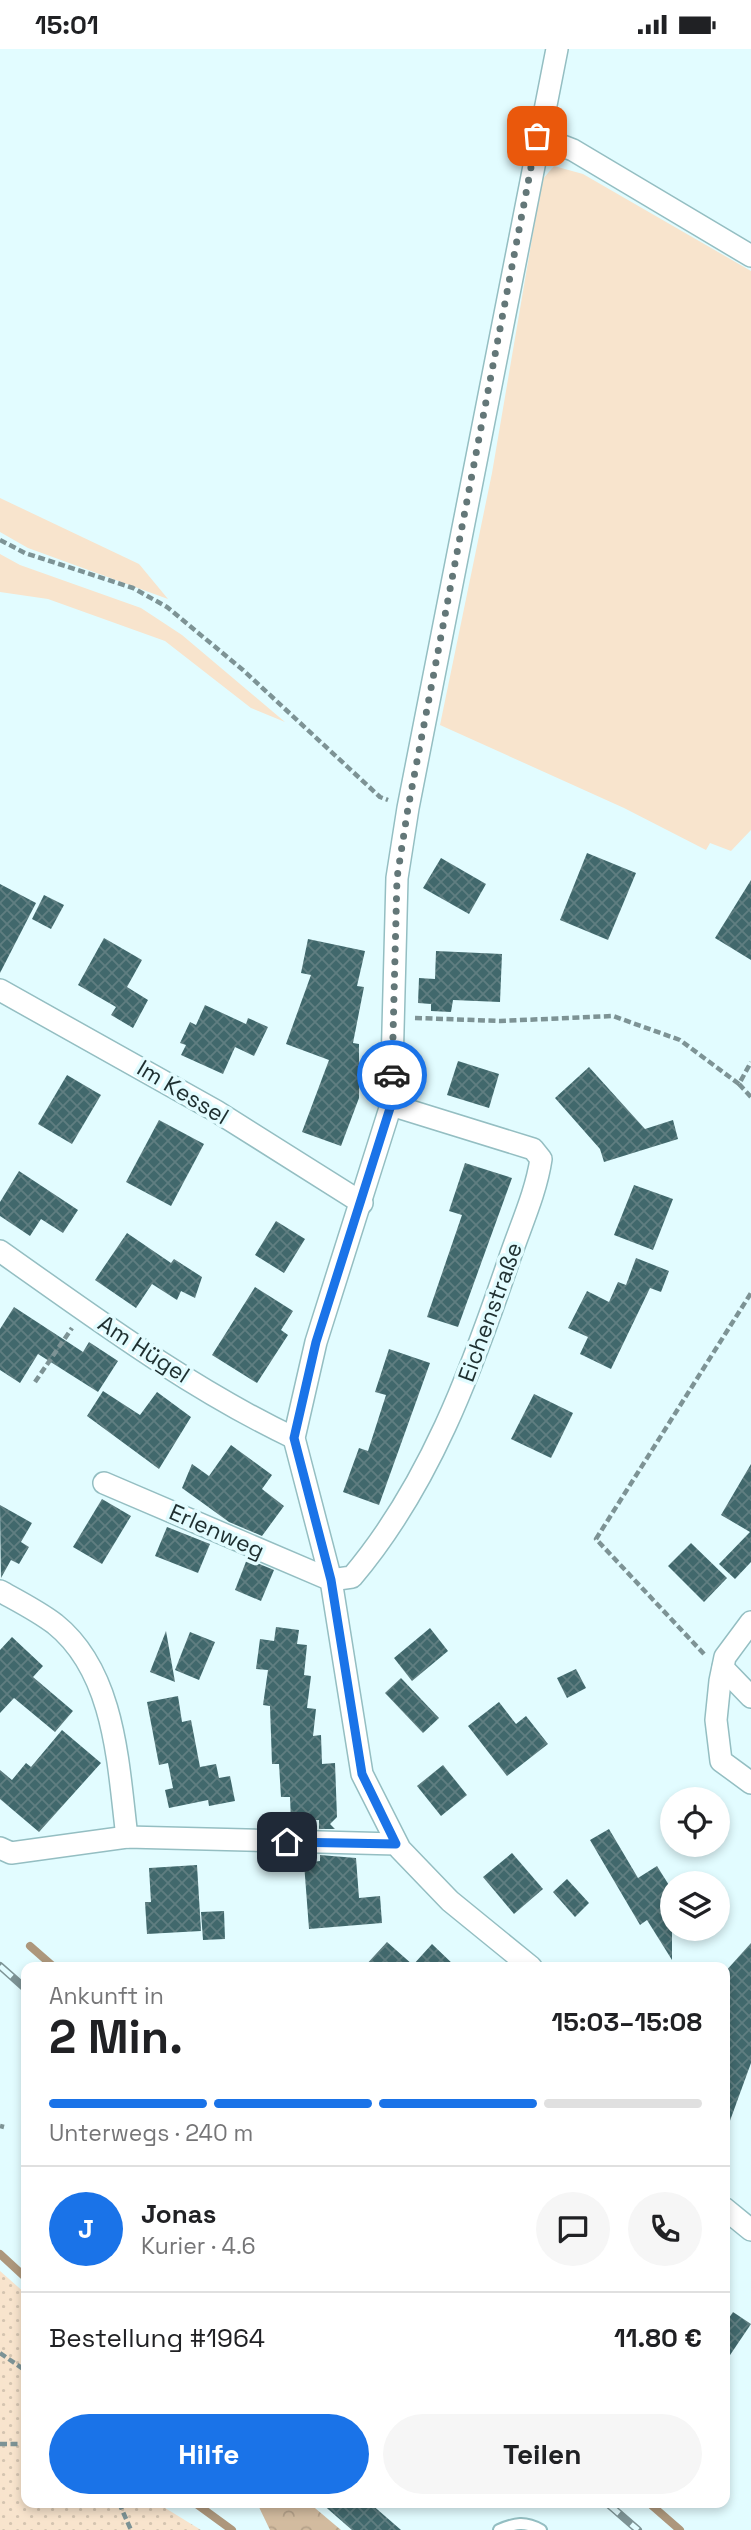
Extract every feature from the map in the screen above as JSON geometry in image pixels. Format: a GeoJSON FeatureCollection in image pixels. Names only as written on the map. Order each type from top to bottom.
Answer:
{"type":"FeatureCollection","features":[{"type":"Feature","properties":{"kind":"street"},"geometry":{"type":"LineString","coordinates":[[525,1962],[450,1901],[396,1844],[362,1774],[331,1580],[294,1438],[316,1342],[391,1105],[397,878],[408,808],[537,136],[557,49]]}},
{"type":"Feature","properties":{"kind":"street"},"geometry":{"type":"LineString","coordinates":[[537,136],[573,150],[751,256]]}},
{"type":"Feature","properties":{"kind":"street","name":"Im Kessel"},"geometry":{"type":"LineString","coordinates":[[0,990],[216,1111],[362,1203]]}},
{"type":"Feature","properties":{"kind":"street","name":"Eichenstraße"},"geometry":{"type":"LineString","coordinates":[[331,1580],[352,1577],[383,1540],[421,1476],[460,1395],[489,1321],[541,1159],[533,1149],[391,1105]]}},
{"type":"Feature","properties":{"kind":"street","name":"Am Hügel"},"geometry":{"type":"LineString","coordinates":[[0,1251],[85,1311],[220,1398],[294,1438]]}},
{"type":"Feature","properties":{"kind":"street","name":"Erlenweg"},"geometry":{"type":"LineString","coordinates":[[104,1483],[331,1580]]}},
{"type":"Feature","properties":{"kind":"street"},"geometry":{"type":"LineString","coordinates":[[0,1591],[57,1625],[84,1657],[101,1694],[114,1735],[127,1837]]}},
{"type":"Feature","properties":{"kind":"street"},"geometry":{"type":"LineString","coordinates":[[751,1622],[724,1663],[716,1720],[721,1761],[751,1783]]}},
{"type":"Feature","properties":{"kind":"street"},"geometry":{"type":"LineString","coordinates":[[724,1663],[751,1696]]}},
{"type":"Feature","properties":{"kind":"street"},"geometry":{"type":"LineString","coordinates":[[0,1848],[12,1853],[127,1837],[396,1844]]}},
{"type":"Feature","properties":{"kind":"street"},"geometry":{"type":"LineString","coordinates":[[730,2213],[751,2230]]}},
{"type":"Feature","properties":{"kind":"lane"},"geometry":{"type":"LineString","coordinates":[[499,2530],[514,2523],[528,2523],[541,2530]]}},
{"type":"Feature","properties":{"kind":"path"},"geometry":{"type":"LineString","coordinates":[[0,540],[25,553],[133,588],[167,607],[243,670],[380,797],[408,808]]}},
{"type":"Feature","properties":{"kind":"path"},"geometry":{"type":"LineString","coordinates":[[393,1017],[500,1021],[613,1016],[680,1040],[739,1084],[751,1097]]}},
{"type":"Feature","properties":{"kind":"path"},"geometry":{"type":"LineString","coordinates":[[739,1084],[751,1062]]}},
{"type":"Feature","properties":{"kind":"path"},"geometry":{"type":"LineString","coordinates":[[724,1663],[705,1654],[596,1539],[751,1293]]}},
{"type":"Feature","properties":{"kind":"path"},"geometry":{"type":"LineString","coordinates":[[35,1382],[85,1311]]}},
{"type":"Feature","properties":{"kind":"path"},"geometry":{"type":"LineString","coordinates":[[0,2353],[21,2368]]}},
{"type":"Feature","properties":{"kind":"path"},"geometry":{"type":"LineString","coordinates":[[0,2444],[21,2444]]}},
{"type":"Feature","properties":{"kind":"path"},"geometry":{"type":"LineString","coordinates":[[122,2508],[131,2530]]}},
{"type":"Feature","properties":{"kind":"shaded area"},"geometry":{"type":"Polygon","coordinates":[[[554,166],[583,174],[751,271],[751,830],[731,851],[710,843],[706,850],[624,808],[440,725],[492,473],[542,180],[554,166]]]}},
{"type":"Feature","properties":{"kind":"shaded area"},"geometry":{"type":"Polygon","coordinates":[[[0,498],[139,564],[168,599],[28,548],[0,532],[0,498]]]}},
{"type":"Feature","properties":{"kind":"shaded area"},"geometry":{"type":"Polygon","coordinates":[[[0,554],[20,565],[141,608],[182,635],[285,722],[251,708],[165,641],[48,599],[0,592],[0,554]]]}},
{"type":"Feature","properties":{"kind":"shaded area"},"geometry":{"type":"Polygon","coordinates":[[[0,2271],[21,2290],[21,2508],[165,2508],[201,2530],[0,2530],[0,2271]]]}},
{"type":"Feature","properties":{"kind":"green space"},"geometry":{"type":"Polygon","coordinates":[[[259,2508],[315,2508],[341,2530],[270,2530],[259,2508]]]}},
{"type":"Feature","properties":{"kind":"building"},"geometry":{"type":"Polygon","coordinates":[[[587,853],[636,873],[608,940],[560,920],[587,853]]]}},
{"type":"Feature","properties":{"kind":"building"},"geometry":{"type":"Polygon","coordinates":[[[441,858],[486,884],[469,914],[423,888],[441,858]]]}},
{"type":"Feature","properties":{"kind":"building"},"geometry":{"type":"Polygon","coordinates":[[[751,880],[751,960],[715,938],[751,880]]]}},
{"type":"Feature","properties":{"kind":"building"},"geometry":{"type":"Polygon","coordinates":[[[0,884],[36,903],[0,973],[0,884]]]}},
{"type":"Feature","properties":{"kind":"building"},"geometry":{"type":"Polygon","coordinates":[[[44,895],[64,905],[51,929],[32,919],[44,895]]]}},
{"type":"Feature","properties":{"kind":"building"},"geometry":{"type":"Polygon","coordinates":[[[104,938],[142,960],[127,987],[148,1000],[133,1028],[111,1015],[116,1007],[78,985],[104,938]]]}},
{"type":"Feature","properties":{"kind":"building"},"geometry":{"type":"Polygon","coordinates":[[[308,939],[365,951],[357,986],[364,987],[353,1043],[359,1044],[359,1098],[341,1146],[302,1132],[329,1060],[286,1044],[311,975],[301,973],[308,939]]]}},
{"type":"Feature","properties":{"kind":"building"},"geometry":{"type":"Polygon","coordinates":[[[436,951],[502,954],[500,1002],[453,1000],[451,1012],[431,1011],[431,1004],[418,1003],[419,978],[435,979],[436,951]]]}},
{"type":"Feature","properties":{"kind":"building"},"geometry":{"type":"Polygon","coordinates":[[[205,1005],[246,1024],[248,1018],[268,1027],[254,1056],[235,1047],[223,1074],[181,1055],[186,1045],[180,1043],[190,1022],[196,1025],[205,1005]]]}},
{"type":"Feature","properties":{"kind":"building"},"geometry":{"type":"Polygon","coordinates":[[[458,1061],[499,1074],[489,1108],[447,1095],[458,1061]]]}},
{"type":"Feature","properties":{"kind":"building"},"geometry":{"type":"Polygon","coordinates":[[[589,1067],[645,1129],[673,1120],[678,1139],[604,1162],[600,1149],[555,1098],[589,1067]]]}},
{"type":"Feature","properties":{"kind":"building"},"geometry":{"type":"Polygon","coordinates":[[[67,1075],[101,1095],[72,1144],[38,1124],[67,1075]]]}},
{"type":"Feature","properties":{"kind":"building"},"geometry":{"type":"Polygon","coordinates":[[[159,1120],[204,1144],[171,1206],[126,1182],[159,1120]]]}},
{"type":"Feature","properties":{"kind":"building"},"geometry":{"type":"Polygon","coordinates":[[[465,1163],[512,1178],[458,1327],[427,1317],[462,1215],[449,1211],[465,1163]]]}},
{"type":"Feature","properties":{"kind":"building"},"geometry":{"type":"Polygon","coordinates":[[[19,1171],[78,1210],[63,1233],[41,1219],[30,1236],[0,1216],[0,1202],[19,1171]]]}},
{"type":"Feature","properties":{"kind":"building"},"geometry":{"type":"Polygon","coordinates":[[[634,1185],[673,1199],[653,1250],[614,1235],[634,1185]]]}},
{"type":"Feature","properties":{"kind":"building"},"geometry":{"type":"Polygon","coordinates":[[[276,1221],[305,1239],[284,1273],[255,1255],[276,1221]]]}},
{"type":"Feature","properties":{"kind":"building"},"geometry":{"type":"Polygon","coordinates":[[[127,1233],[171,1263],[174,1259],[202,1277],[195,1298],[181,1291],[177,1300],[152,1284],[136,1308],[95,1280],[127,1233]]]}},
{"type":"Feature","properties":{"kind":"building"},"geometry":{"type":"Polygon","coordinates":[[[636,1258],[669,1271],[661,1292],[650,1288],[611,1369],[580,1354],[588,1337],[568,1328],[587,1291],[609,1302],[618,1282],[626,1285],[636,1258]]]}},
{"type":"Feature","properties":{"kind":"building"},"geometry":{"type":"Polygon","coordinates":[[[255,1287],[293,1311],[281,1330],[288,1335],[257,1383],[212,1355],[255,1287]]]}},
{"type":"Feature","properties":{"kind":"building"},"geometry":{"type":"Polygon","coordinates":[[[14,1307],[83,1352],[89,1342],[118,1361],[98,1392],[38,1354],[20,1383],[0,1370],[0,1329],[14,1307]]]}},
{"type":"Feature","properties":{"kind":"building"},"geometry":{"type":"Polygon","coordinates":[[[389,1349],[430,1363],[379,1505],[343,1492],[359,1448],[368,1451],[386,1395],[375,1392],[389,1349]]]}},
{"type":"Feature","properties":{"kind":"building"},"geometry":{"type":"Polygon","coordinates":[[[103,1391],[140,1415],[157,1392],[191,1417],[159,1469],[87,1416],[103,1391]]]}},
{"type":"Feature","properties":{"kind":"building"},"geometry":{"type":"Polygon","coordinates":[[[534,1394],[573,1413],[551,1458],[511,1439],[534,1394]]]}},
{"type":"Feature","properties":{"kind":"building"},"geometry":{"type":"Polygon","coordinates":[[[231,1445],[272,1475],[262,1489],[284,1506],[262,1536],[229,1522],[182,1488],[192,1464],[209,1476],[231,1445]]]}},
{"type":"Feature","properties":{"kind":"building"},"geometry":{"type":"Polygon","coordinates":[[[751,1464],[751,1562],[735,1579],[719,1564],[750,1532],[721,1515],[751,1464]]]}},
{"type":"Feature","properties":{"kind":"building"},"geometry":{"type":"Polygon","coordinates":[[[102,1499],[131,1516],[102,1564],[73,1547],[102,1499]]]}},
{"type":"Feature","properties":{"kind":"building"},"geometry":{"type":"Polygon","coordinates":[[[0,1505],[32,1523],[21,1542],[29,1547],[19,1564],[11,1560],[1,1578],[0,1505]]]}},
{"type":"Feature","properties":{"kind":"building"},"geometry":{"type":"Polygon","coordinates":[[[167,1527],[210,1544],[198,1573],[155,1556],[167,1527]]]}},
{"type":"Feature","properties":{"kind":"building"},"geometry":{"type":"Polygon","coordinates":[[[691,1543],[727,1578],[704,1602],[668,1566],[691,1543]]]}},
{"type":"Feature","properties":{"kind":"building"},"geometry":{"type":"Polygon","coordinates":[[[247,1559],[274,1570],[261,1601],[235,1590],[247,1559]]]}},
{"type":"Feature","properties":{"kind":"building"},"geometry":{"type":"Polygon","coordinates":[[[276,1627],[299,1630],[297,1644],[307,1645],[304,1675],[311,1676],[307,1708],[316,1709],[313,1736],[321,1735],[322,1764],[335,1763],[337,1817],[330,1824],[335,1829],[319,1829],[319,1820],[291,1821],[290,1797],[281,1797],[279,1764],[272,1764],[270,1706],[263,1705],[268,1670],[256,1669],[260,1639],[274,1641],[276,1627]]]}},
{"type":"Feature","properties":{"kind":"building"},"geometry":{"type":"Polygon","coordinates":[[[430,1628],[448,1651],[412,1681],[394,1658],[430,1628]]]}},
{"type":"Feature","properties":{"kind":"building"},"geometry":{"type":"Polygon","coordinates":[[[166,1631],[175,1682],[150,1672],[166,1631]]]}},
{"type":"Feature","properties":{"kind":"building"},"geometry":{"type":"Polygon","coordinates":[[[190,1632],[215,1642],[199,1680],[175,1670],[190,1632]]]}},
{"type":"Feature","properties":{"kind":"building"},"geometry":{"type":"Polygon","coordinates":[[[12,1637],[43,1666],[33,1677],[73,1711],[55,1732],[14,1698],[0,1713],[0,1650],[12,1637]]]}},
{"type":"Feature","properties":{"kind":"building"},"geometry":{"type":"Polygon","coordinates":[[[576,1669],[586,1688],[567,1698],[557,1678],[576,1669]]]}},
{"type":"Feature","properties":{"kind":"building"},"geometry":{"type":"Polygon","coordinates":[[[401,1678],[439,1718],[423,1733],[385,1693],[401,1678]]]}},
{"type":"Feature","properties":{"kind":"building"},"geometry":{"type":"Polygon","coordinates":[[[178,1696],[182,1722],[191,1720],[200,1767],[216,1764],[219,1778],[230,1776],[235,1801],[209,1806],[208,1800],[169,1808],[165,1790],[173,1788],[168,1763],[159,1765],[147,1702],[178,1696]]]}},
{"type":"Feature","properties":{"kind":"building"},"geometry":{"type":"Polygon","coordinates":[[[499,1702],[516,1724],[526,1716],[548,1744],[507,1776],[468,1726],[499,1702]]]}},
{"type":"Feature","properties":{"kind":"building"},"geometry":{"type":"Polygon","coordinates":[[[62,1730],[101,1763],[39,1832],[0,1799],[0,1770],[12,1780],[26,1763],[31,1767],[62,1730]]]}},
{"type":"Feature","properties":{"kind":"building"},"geometry":{"type":"Polygon","coordinates":[[[443,1765],[467,1795],[441,1816],[417,1786],[443,1765]]]}},
{"type":"Feature","properties":{"kind":"building"},"geometry":{"type":"Polygon","coordinates":[[[609,1829],[638,1878],[657,1866],[660,1871],[660,1941],[647,1920],[640,1925],[590,1840],[609,1829]]]}},
{"type":"Feature","properties":{"kind":"building"},"geometry":{"type":"Polygon","coordinates":[[[512,1853],[543,1889],[514,1914],[483,1877],[512,1853]]]}},
{"type":"Feature","properties":{"kind":"building"},"geometry":{"type":"Polygon","coordinates":[[[320,1855],[356,1858],[359,1898],[380,1896],[382,1923],[309,1929],[304,1863],[320,1861],[320,1855]]]}},
{"type":"Feature","properties":{"kind":"building"},"geometry":{"type":"Polygon","coordinates":[[[197,1865],[201,1931],[147,1934],[145,1902],[151,1902],[149,1868],[197,1865]]]}},
{"type":"Feature","properties":{"kind":"building"},"geometry":{"type":"Polygon","coordinates":[[[567,1879],[589,1903],[575,1917],[553,1892],[567,1879]]]}},
{"type":"Feature","properties":{"kind":"building"},"geometry":{"type":"Polygon","coordinates":[[[224,1911],[225,1939],[203,1940],[201,1912],[224,1911]]]}},
{"type":"Feature","properties":{"kind":"building"},"geometry":{"type":"Polygon","coordinates":[[[660,1941],[672,1941],[672,1960],[660,1941]]]}},
{"type":"Feature","properties":{"kind":"building"},"geometry":{"type":"Polygon","coordinates":[[[387,1942],[410,1962],[369,1962],[387,1942]]]}},
{"type":"Feature","properties":{"kind":"building"},"geometry":{"type":"Polygon","coordinates":[[[751,1943],[751,2063],[730,2121],[730,1966],[751,1943]]]}},
{"type":"Feature","properties":{"kind":"building"},"geometry":{"type":"Polygon","coordinates":[[[432,1944],[451,1962],[416,1962],[432,1944]]]}},
{"type":"Feature","properties":{"kind":"building"},"geometry":{"type":"Polygon","coordinates":[[[733,2312],[751,2324],[730,2355],[730,2316],[733,2312]]]}},
{"type":"Feature","properties":{"kind":"building"},"geometry":{"type":"Polygon","coordinates":[[[327,2508],[376,2508],[401,2530],[352,2530],[327,2508]]]}},
{"type":"Feature","properties":{"kind":"waterway"},"geometry":{"type":"LineString","coordinates":[[30,1946],[48,1962]]}},
{"type":"Feature","properties":{"kind":"waterway"},"geometry":{"type":"LineString","coordinates":[[0,2254],[21,2273]]}},
{"type":"Feature","properties":{"kind":"waterway"},"geometry":{"type":"LineString","coordinates":[[202,2508],[232,2530]]}},
{"type":"Feature","properties":{"kind":"waterway"},"geometry":{"type":"LineString","coordinates":[[655,2508],[680,2530]]}},
{"type":"Feature","properties":{"kind":"railway"},"geometry":{"type":"LineString","coordinates":[[0,1966],[21,1985]]}},
{"type":"Feature","properties":{"kind":"railway"},"geometry":{"type":"LineString","coordinates":[[613,2508],[638,2530]]}},
{"type":"Feature","properties":{"kind":"way so far"},"geometry":{"type":"LineString","coordinates":[[392,1075],[397,878],[408,808],[537,136]]}},
{"type":"Feature","properties":{"kind":"route"},"geometry":{"type":"LineString","coordinates":[[287,1842],[396,1844],[362,1774],[349,1708],[342,1637],[331,1580],[294,1438],[316,1342],[391,1105],[392,1075]]}}]}
